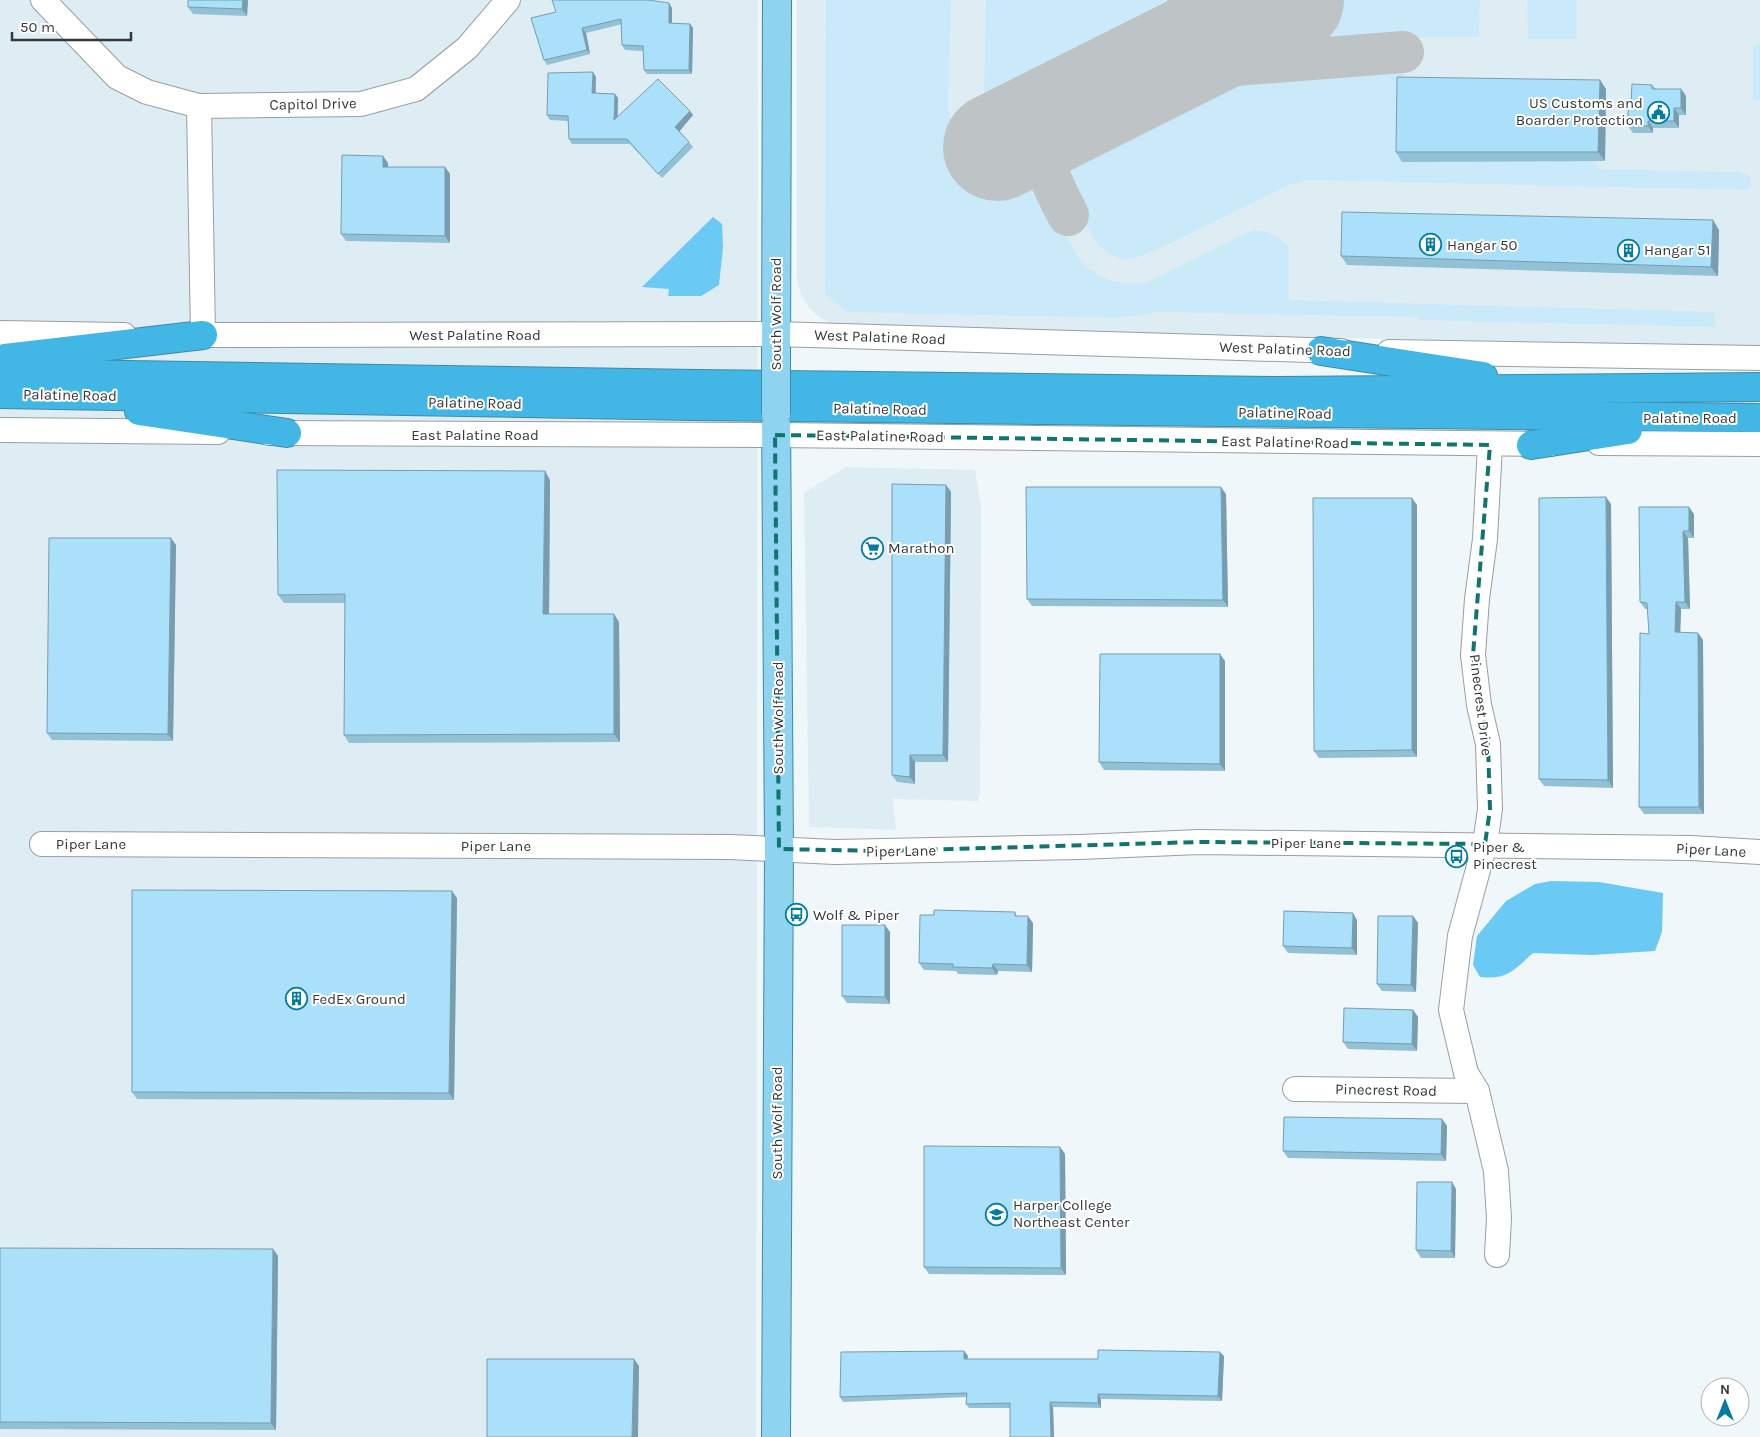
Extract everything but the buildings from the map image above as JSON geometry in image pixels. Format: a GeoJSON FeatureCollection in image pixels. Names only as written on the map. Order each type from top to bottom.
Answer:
{"type":"FeatureCollection","features":[{"type":"Feature","properties":{"kind":"highway"},"geometry":{"type":"LineString","coordinates":[[0,359],[203,336]]}},
{"type":"Feature","properties":{"kind":"highway"},"geometry":{"type":"LineString","coordinates":[[1321,351],[1563,388]]}},
{"type":"Feature","properties":{"kind":"highway","name":"Palatine Road"},"geometry":{"type":"LineString","coordinates":[[0,372],[697,384],[1279,391],[1760,386]]}},
{"type":"Feature","properties":{"kind":"highway","name":"Palatine Road"},"geometry":{"type":"LineString","coordinates":[[0,394],[693,406],[1760,418]]}},
{"type":"Feature","properties":{"kind":"highway"},"geometry":{"type":"LineString","coordinates":[[28,394],[287,433]]}},
{"type":"Feature","properties":{"kind":"highway"},"geometry":{"type":"LineString","coordinates":[[1531,445],[1711,418]]}},
{"type":"Feature","properties":{"kind":"main road","name":"South Wolf Road"},"geometry":{"type":"LineString","coordinates":[[776,1437],[779,849],[776,425],[777,0]]}},
{"type":"Feature","properties":{"kind":"street","name":"Capitol Drive"},"geometry":{"type":"LineString","coordinates":[[43,0],[117,77],[147,92],[199,106],[361,104],[416,89],[467,48],[508,0]]}},
{"type":"Feature","properties":{"kind":"street"},"geometry":{"type":"LineString","coordinates":[[199,106],[203,336]]}},
{"type":"Feature","properties":{"kind":"street","name":"West Palatine Road"},"geometry":{"type":"LineString","coordinates":[[0,333],[203,336],[776,334],[1321,351],[1760,358]]}},
{"type":"Feature","properties":{"kind":"street","name":"East Palatine Road"},"geometry":{"type":"LineString","coordinates":[[0,430],[287,433],[776,425],[1490,445],[1621,443],[1760,444]]}},
{"type":"Feature","properties":{"kind":"street","name":"Pinecrest Drive"},"geometry":{"type":"LineString","coordinates":[[1490,445],[1485,539],[1477,599],[1473,655],[1479,705],[1488,744],[1490,810],[1485,844],[1460,936],[1451,1010],[1466,1073],[1477,1091],[1496,1171],[1499,1218],[1497,1255]]}},
{"type":"Feature","properties":{"kind":"street","name":"Piper Lane"},"geometry":{"type":"LineString","coordinates":[[42,844],[721,847],[882,851],[1080,847],[1198,842],[1485,844],[1691,848],[1760,852]]}},
{"type":"Feature","properties":{"kind":"street","name":"Pinecrest Road"},"geometry":{"type":"LineString","coordinates":[[1295,1089],[1477,1091]]}},
{"type":"Feature","properties":{"kind":"highlighted area"},"geometry":{"type":"Polygon","coordinates":[[[775,435],[1490,445],[1473,655],[1488,744],[1490,809],[1485,844],[1199,842],[882,851],[779,849],[775,435]]]}},
{"type":"Feature","properties":{"kind":"shaded area"},"geometry":{"type":"Polygon","coordinates":[[[0,0],[758,0],[756,1437],[0,1437],[0,0]]]}},
{"type":"Feature","properties":{"kind":"shaded area"},"geometry":{"type":"Polygon","coordinates":[[[797,0],[1760,0],[1760,346],[854,329],[836,325],[820,318],[809,308],[801,294],[797,279],[797,0]]]}},
{"type":"Feature","properties":{"kind":"shaded area"},"geometry":{"type":"Polygon","coordinates":[[[826,0],[951,0],[948,108],[954,126],[961,136],[970,142],[1000,147],[1023,156],[1080,261],[1096,273],[1112,280],[1129,283],[1149,282],[1253,230],[1273,235],[1289,248],[1289,300],[1715,312],[1715,327],[1419,320],[1419,317],[1158,312],[1115,318],[847,312],[825,294],[826,0]]]}},
{"type":"Feature","properties":{"kind":"shaded area"},"geometry":{"type":"Polygon","coordinates":[[[986,0],[1166,0],[1166,19],[1161,37],[1153,47],[1025,113],[1011,113],[1000,110],[991,103],[984,91],[986,0]]]}},
{"type":"Feature","properties":{"kind":"shaded area"},"geometry":{"type":"Polygon","coordinates":[[[1326,0],[1480,0],[1479,37],[1403,37],[1403,41],[1397,45],[1249,59],[1230,56],[1224,52],[1326,0]]]}},
{"type":"Feature","properties":{"kind":"shaded area"},"geometry":{"type":"Polygon","coordinates":[[[1527,0],[1577,0],[1577,39],[1528,39],[1527,0]]]}},
{"type":"Feature","properties":{"kind":"shaded area"},"geometry":{"type":"Polygon","coordinates":[[[1760,44],[1760,100],[1753,100],[1753,46],[1760,44]]]}},
{"type":"Feature","properties":{"kind":"shaded area"},"geometry":{"type":"Polygon","coordinates":[[[1390,59],[1403,70],[1404,86],[1596,161],[1598,169],[1739,172],[1750,176],[1751,187],[1747,190],[1309,180],[1288,185],[1159,249],[1138,257],[1123,259],[1109,254],[1099,246],[1066,183],[1064,169],[1066,151],[1072,137],[1080,129],[1096,116],[1170,79],[1390,59]]]}},
{"type":"Feature","properties":{"kind":"shaded area"},"geometry":{"type":"Polygon","coordinates":[[[846,467],[975,470],[981,506],[980,792],[978,801],[893,799],[896,830],[809,827],[804,493],[846,467]]]}},
{"type":"Feature","properties":{"kind":"water"},"geometry":{"type":"Polygon","coordinates":[[[713,217],[722,224],[723,247],[719,285],[701,296],[668,296],[669,289],[642,287],[713,217]]]}},
{"type":"Feature","properties":{"kind":"water"},"geometry":{"type":"Polygon","coordinates":[[[1551,881],[1599,882],[1663,893],[1662,932],[1655,951],[1592,955],[1533,953],[1515,969],[1504,975],[1489,978],[1480,977],[1473,965],[1477,936],[1506,901],[1535,884],[1551,881]]]}},
{"type":"Feature","properties":{"kind":"taxiway"},"geometry":{"type":"LineString","coordinates":[[1188,0],[1198,31],[1211,54],[1217,60],[1233,66]]}},
{"type":"Feature","properties":{"kind":"taxiway"},"geometry":{"type":"LineString","coordinates":[[1146,72],[1403,52]]}},
{"type":"Feature","properties":{"kind":"taxiway"},"geometry":{"type":"LineString","coordinates":[[1068,215],[1049,174],[1046,164],[1046,153],[1047,142],[1052,132],[1069,110]]}},
{"type":"Feature","properties":{"kind":"runway"},"geometry":{"type":"LineString","coordinates":[[997,147],[1290,0]]}},
{"type":"Feature","properties":{"kind":"place","name":"US Customs and Boarder Protection"},"geometry":{"type":"Point","coordinates":[1659,112]}},
{"type":"Feature","properties":{"kind":"place","name":"Hangar 50"},"geometry":{"type":"Point","coordinates":[1431,245]}},
{"type":"Feature","properties":{"kind":"place","name":"Hangar 51"},"geometry":{"type":"Point","coordinates":[1628,250]}},
{"type":"Feature","properties":{"kind":"place","name":"Marathon"},"geometry":{"type":"Point","coordinates":[872,548]}},
{"type":"Feature","properties":{"kind":"place","name":"Piper & Pinecrest"},"geometry":{"type":"Point","coordinates":[1457,856]}},
{"type":"Feature","properties":{"kind":"place","name":"Wolf & Piper"},"geometry":{"type":"Point","coordinates":[797,915]}},
{"type":"Feature","properties":{"kind":"place","name":"FedEx Ground"},"geometry":{"type":"Point","coordinates":[296,999]}},
{"type":"Feature","properties":{"kind":"place","name":"Harper College Northeast Center"},"geometry":{"type":"Point","coordinates":[997,1214]}}]}
